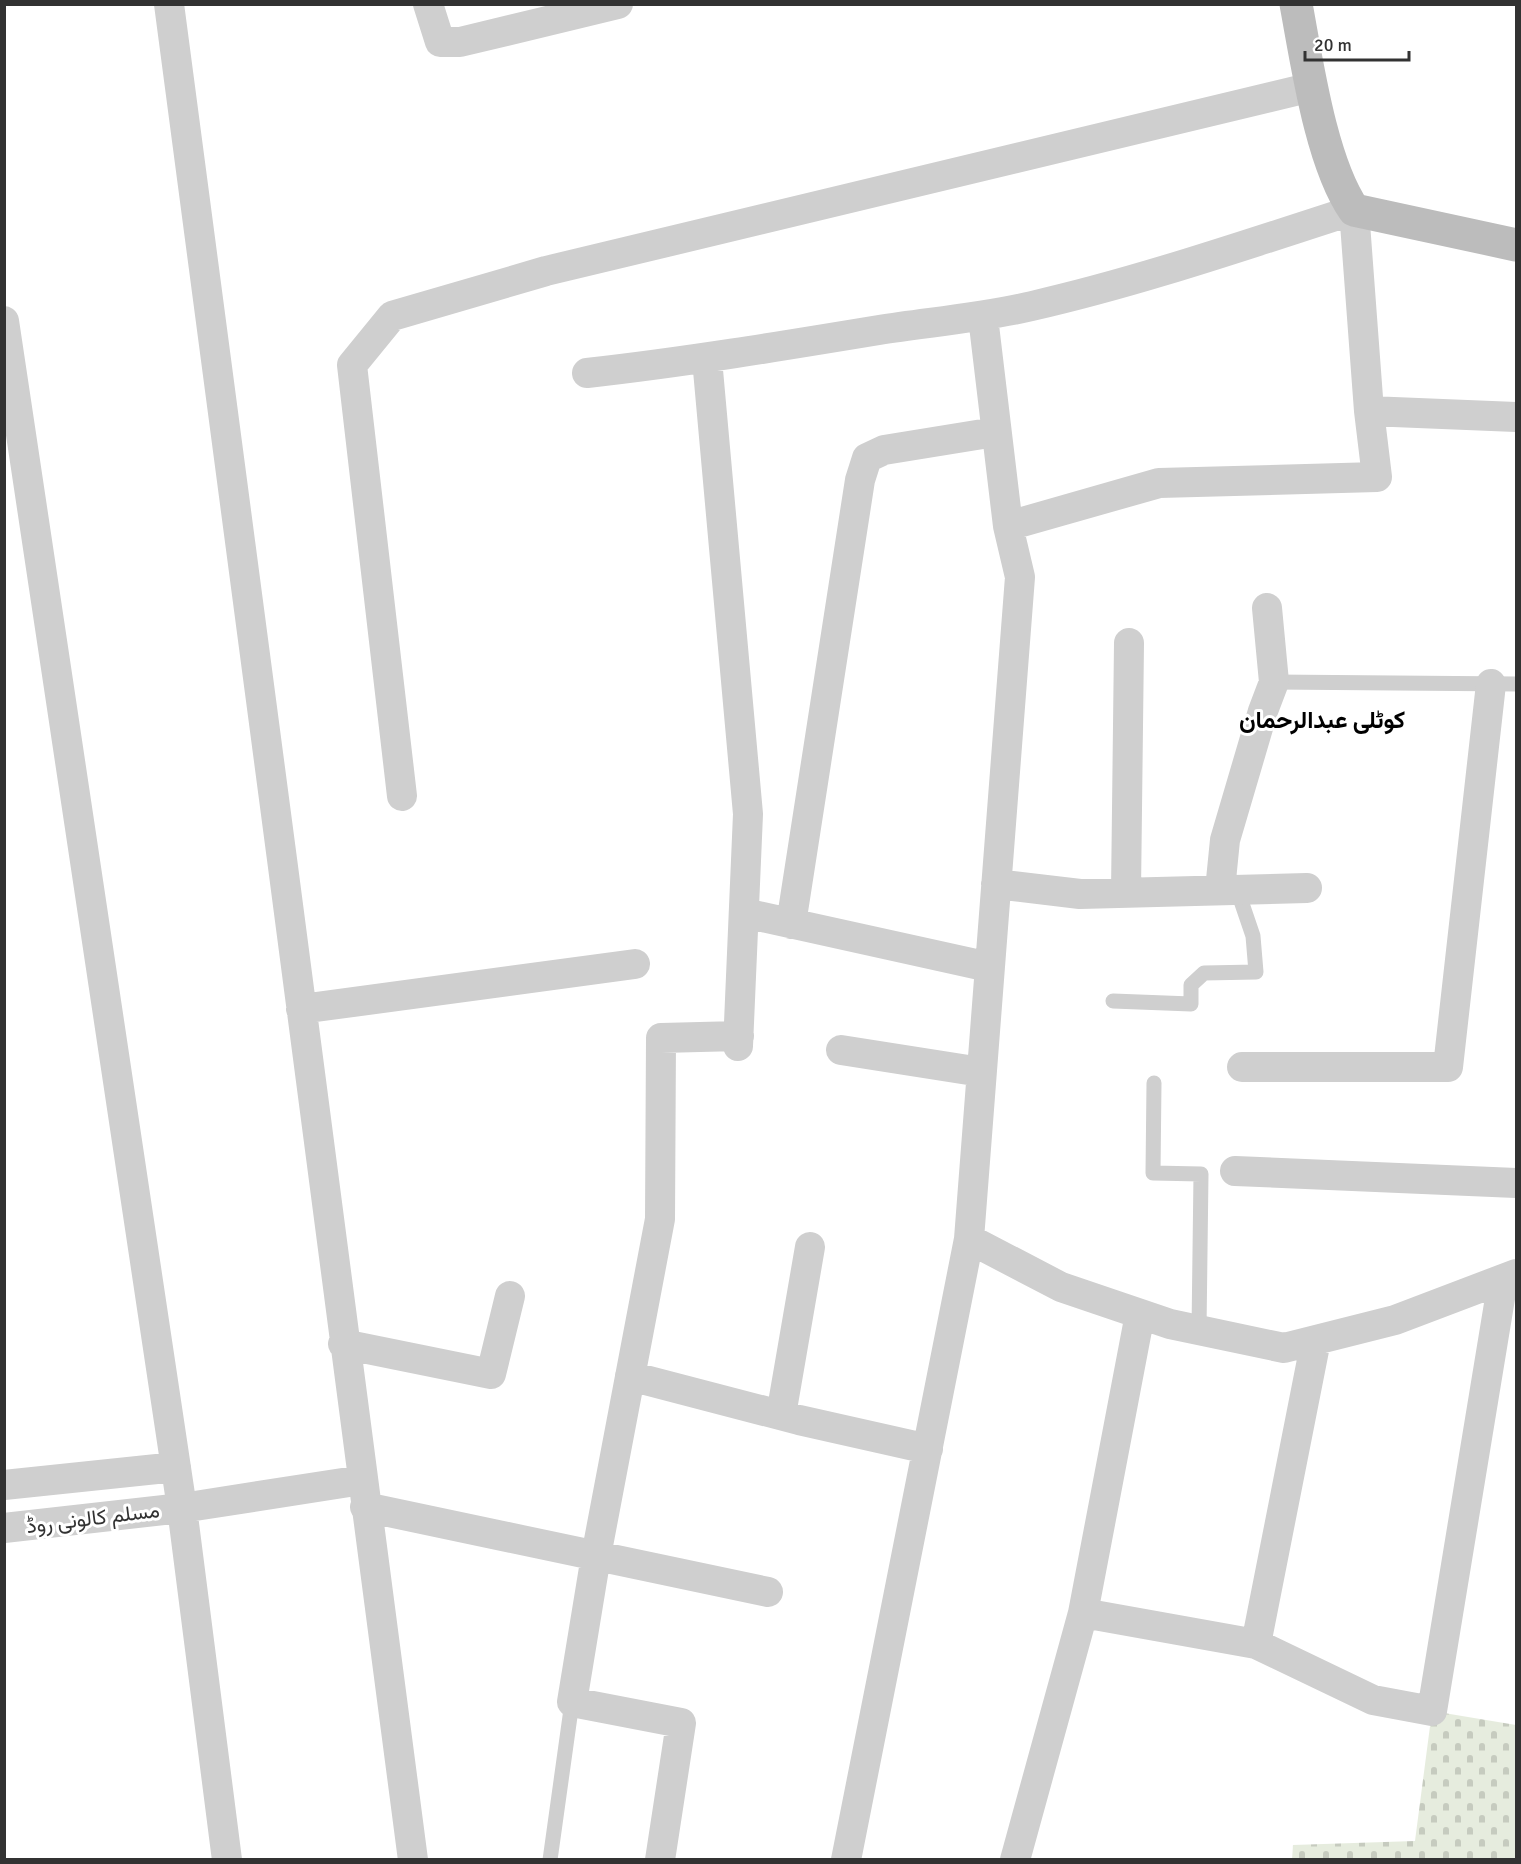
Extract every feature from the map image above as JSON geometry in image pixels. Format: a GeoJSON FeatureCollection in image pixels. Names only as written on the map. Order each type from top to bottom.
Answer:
{"type":"FeatureCollection","features":[{"type":"Feature","properties":{"kind":"street"},"geometry":{"type":"LineString","coordinates":[[170,4],[224,399],[343,1344],[413,1860]]}},
{"type":"Feature","properties":{"kind":"street"},"geometry":{"type":"LineString","coordinates":[[428,4],[440,42],[460,42],[618,4]]}},
{"type":"Feature","properties":{"kind":"street"},"geometry":{"type":"LineString","coordinates":[[1008,526],[1159,483],[1377,477],[1369,411],[1354,210],[1341,191],[1312,87],[1296,4]]}},
{"type":"Feature","properties":{"kind":"street"},"geometry":{"type":"LineString","coordinates":[[402,796],[352,365],[392,316],[546,271],[1312,87]]}},
{"type":"Feature","properties":{"kind":"street"},"geometry":{"type":"LineString","coordinates":[[587,373],[707,359],[882,330],[983,317],[1034,306],[1211,256],[1354,210],[1516,245]]}},
{"type":"Feature","properties":{"kind":"street"},"geometry":{"type":"LineString","coordinates":[[846,1860],[969,1239],[1020,577],[1008,526],[983,317]]}},
{"type":"Feature","properties":{"kind":"street"},"geometry":{"type":"LineString","coordinates":[[4,321],[182,1508],[227,1860]]}},
{"type":"Feature","properties":{"kind":"street"},"geometry":{"type":"LineString","coordinates":[[660,1860],[681,1723],[572,1702],[596,1556],[660,1219],[661,1038],[739,1041],[748,814],[707,359]]}},
{"type":"Feature","properties":{"kind":"street"},"geometry":{"type":"LineString","coordinates":[[1369,411],[1516,417]]}},
{"type":"Feature","properties":{"kind":"street"},"geometry":{"type":"LineString","coordinates":[[791,924],[860,480],[867,458],[884,450],[995,432]]}},
{"type":"Feature","properties":{"kind":"street"},"geometry":{"type":"LineString","coordinates":[[1228,890],[1225,840],[1263,711],[1274,682],[1267,608]]}},
{"type":"Feature","properties":{"kind":"street"},"geometry":{"type":"LineString","coordinates":[[1126,892],[1129,643]]}},
{"type":"Feature","properties":{"kind":"street"},"geometry":{"type":"LineString","coordinates":[[1242,1067],[1449,1067],[1504,684]]}},
{"type":"Feature","properties":{"kind":"street"},"geometry":{"type":"LineString","coordinates":[[996,884],[1080,894],[1307,888]]}},
{"type":"Feature","properties":{"kind":"street"},"geometry":{"type":"LineString","coordinates":[[744,913],[989,967]]}},
{"type":"Feature","properties":{"kind":"street"},"geometry":{"type":"LineString","coordinates":[[301,1009],[635,963]]}},
{"type":"Feature","properties":{"kind":"street"},"geometry":{"type":"LineString","coordinates":[[841,1050],[981,1072]]}},
{"type":"Feature","properties":{"kind":"street"},"geometry":{"type":"LineString","coordinates":[[1235,1171],[1516,1183]]}},
{"type":"Feature","properties":{"kind":"street"},"geometry":{"type":"LineString","coordinates":[[969,1239],[1061,1287],[1140,1314],[1199,1330],[1284,1348],[1395,1320],[1510,1277]]}},
{"type":"Feature","properties":{"kind":"street"},"geometry":{"type":"LineString","coordinates":[[781,1415],[810,1246]]}},
{"type":"Feature","properties":{"kind":"street"},"geometry":{"type":"LineString","coordinates":[[1083,1613],[1256,1644],[1373,1700],[1432,1711],[1510,1277]]}},
{"type":"Feature","properties":{"kind":"street"},"geometry":{"type":"LineString","coordinates":[[343,1344],[491,1374],[510,1296]]}},
{"type":"Feature","properties":{"kind":"street"},"geometry":{"type":"LineString","coordinates":[[1015,1860],[1083,1613],[1140,1314]]}},
{"type":"Feature","properties":{"kind":"street"},"geometry":{"type":"LineString","coordinates":[[1256,1644],[1316,1340]]}},
{"type":"Feature","properties":{"kind":"street"},"geometry":{"type":"LineString","coordinates":[[630,1376],[781,1415],[927,1449]]}},
{"type":"Feature","properties":{"kind":"street","name":"مسلم کالونی روڈ"},"geometry":{"type":"LineString","coordinates":[[4,1485],[176,1467]]}},
{"type":"Feature","properties":{"kind":"street"},"geometry":{"type":"LineString","coordinates":[[363,1494],[596,1556],[768,1592]]}},
{"type":"Feature","properties":{"kind":"street","name":"مسلم کالونی روڈ"},"geometry":{"type":"LineString","coordinates":[[4,1528],[182,1508],[363,1494]]}},
{"type":"Feature","properties":{"kind":"lane"},"geometry":{"type":"LineString","coordinates":[[1274,682],[1504,684]]}},
{"type":"Feature","properties":{"kind":"lane"},"geometry":{"type":"LineString","coordinates":[[1113,1001],[1191,1004],[1191,985],[1204,973],[1256,972],[1253,936],[1228,890]]}},
{"type":"Feature","properties":{"kind":"lane"},"geometry":{"type":"LineString","coordinates":[[1154,1083],[1153,1173],[1200,1174],[1199,1330]]}},
{"type":"Feature","properties":{"kind":"lane"},"geometry":{"type":"LineString","coordinates":[[550,1860],[572,1702]]}},
{"type":"Feature","properties":{"kind":"green space"},"geometry":{"type":"Polygon","coordinates":[[[1432,1711],[1516,1725],[1516,1859],[1292,1860],[1293,1845],[1415,1841],[1432,1711]]]}},
{"type":"Feature","properties":{"kind":"district","name":"کوٹلی عبدالرحمان"},"geometry":{"type":"Point","coordinates":[1322,720]}}]}
